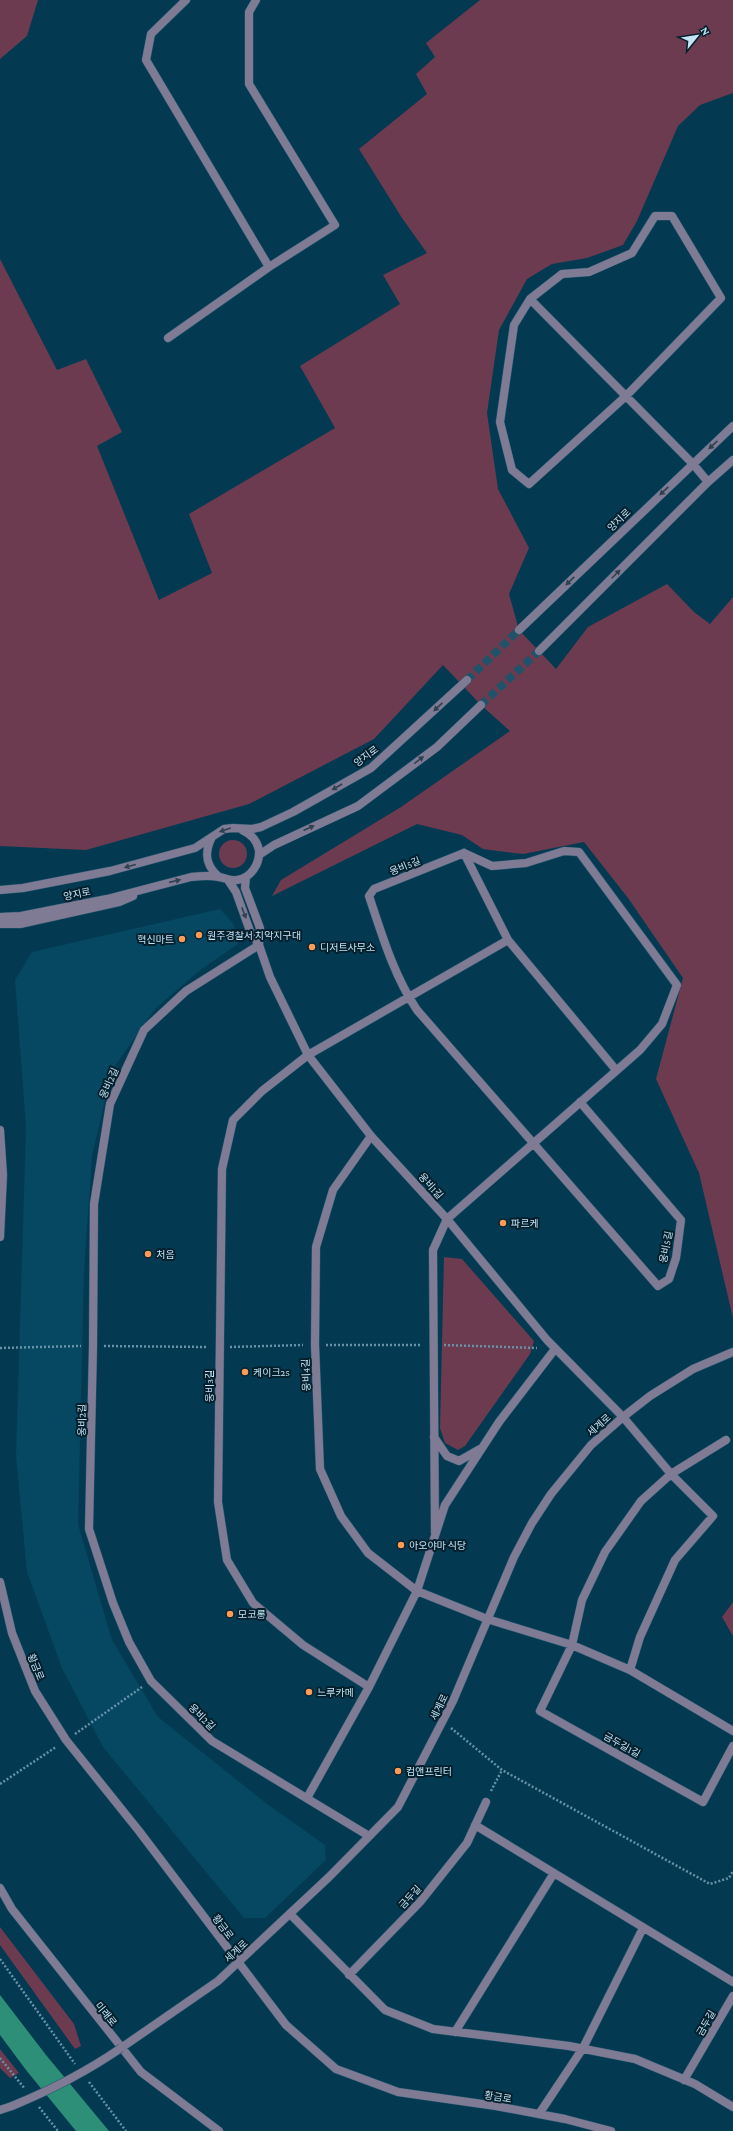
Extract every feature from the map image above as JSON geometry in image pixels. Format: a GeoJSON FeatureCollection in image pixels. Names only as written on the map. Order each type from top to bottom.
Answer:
{"type":"FeatureCollection","features":[{"type":"Feature","properties":{"kind":"street"},"geometry":{"type":"LineString","coordinates":[[186,0],[151,34],[146,60],[269,267]]}},
{"type":"Feature","properties":{"kind":"street"},"geometry":{"type":"LineString","coordinates":[[168,338],[269,267],[335,225],[249,84],[249,12],[256,0]]}},
{"type":"Feature","properties":{"kind":"street"},"geometry":{"type":"LineString","coordinates":[[655,216],[672,216],[721,298],[626,396],[529,484],[512,470],[500,422],[514,325],[530,298],[562,274],[589,272],[632,253],[655,216]]}},
{"type":"Feature","properties":{"kind":"street"},"geometry":{"type":"LineString","coordinates":[[530,298],[693,464],[708,482]]}},
{"type":"Feature","properties":{"kind":"street","name":"양지로"},"geometry":{"type":"LineString","coordinates":[[519,630],[733,426]]}},
{"type":"Feature","properties":{"kind":"street"},"geometry":{"type":"LineString","coordinates":[[539,651],[708,482],[733,460]]}},
{"type":"Feature","properties":{"kind":"street","name":"양지로"},"geometry":{"type":"LineString","coordinates":[[241,829],[261,827],[293,812],[371,768],[467,680]]}},
{"type":"Feature","properties":{"kind":"street"},"geometry":{"type":"LineString","coordinates":[[259,855],[274,845],[358,806],[437,747],[481,705]]}},
{"type":"Feature","properties":{"kind":"street"},"geometry":{"type":"LineString","coordinates":[[246,877],[237,880],[228,880],[213,872],[208,864],[206,855],[211,839],[224,829],[241,829],[254,838],[258,846],[259,855],[257,864],[246,877],[244,888],[260,928],[259,945]]}},
{"type":"Feature","properties":{"kind":"street","name":"양지로"},"geometry":{"type":"LineString","coordinates":[[0,890],[23,888],[110,871],[195,848],[211,839]]}},
{"type":"Feature","properties":{"kind":"street"},"geometry":{"type":"LineString","coordinates":[[435,1533],[433,1250],[447,1219],[534,1145],[580,1102],[640,1050],[662,1024],[677,985],[579,852],[564,851],[526,863],[492,866],[464,853]]}},
{"type":"Feature","properties":{"kind":"street"},"geometry":{"type":"LineString","coordinates":[[464,853],[508,940],[616,1070]]}},
{"type":"Feature","properties":{"kind":"street","name":"웅비5길"},"geometry":{"type":"LineString","coordinates":[[464,853],[374,889],[369,896],[389,956],[409,998],[534,1145],[658,1286],[669,1278],[676,1258],[681,1220],[580,1102]]}},
{"type":"Feature","properties":{"kind":"street","name":"양지로"},"geometry":{"type":"LineString","coordinates":[[0,917],[21,916],[204,875],[220,877]]}},
{"type":"Feature","properties":{"kind":"street"},"geometry":{"type":"LineString","coordinates":[[228,880],[236,892],[250,931],[259,945]]}},
{"type":"Feature","properties":{"kind":"street"},"geometry":{"type":"LineString","coordinates":[[0,924],[20,924],[119,902],[151,887]]}},
{"type":"Feature","properties":{"kind":"street"},"geometry":{"type":"LineString","coordinates":[[308,1055],[508,940]]}},
{"type":"Feature","properties":{"kind":"street","name":"웅비1길"},"geometry":{"type":"LineString","coordinates":[[259,945],[270,977],[308,1055],[371,1136],[447,1219],[555,1349],[623,1417]]}},
{"type":"Feature","properties":{"kind":"street","name":"웅비2길"},"geometry":{"type":"LineString","coordinates":[[259,945],[186,991],[144,1030],[110,1104],[94,1204],[94,1346],[89,1529],[113,1603],[129,1642],[151,1681],[212,1741],[368,1836]]}},
{"type":"Feature","properties":{"kind":"street","name":"웅비3길"},"geometry":{"type":"LineString","coordinates":[[308,1055],[262,1091],[233,1120],[222,1169],[218,1502],[227,1560],[253,1603],[303,1645],[368,1687]]}},
{"type":"Feature","properties":{"kind":"street"},"geometry":{"type":"LineString","coordinates":[[0,1130],[3,1175],[0,1237]]}},
{"type":"Feature","properties":{"kind":"street","name":"웅비4길"},"geometry":{"type":"LineString","coordinates":[[371,1136],[333,1190],[316,1248],[315,1345],[320,1469],[341,1516],[368,1553],[417,1591],[487,1619]]}},
{"type":"Feature","properties":{"kind":"street"},"geometry":{"type":"LineString","coordinates":[[307,1798],[368,1687],[417,1591],[445,1506],[499,1422],[555,1349]]}},
{"type":"Feature","properties":{"kind":"street","name":"세계로"},"geometry":{"type":"LineString","coordinates":[[0,2110],[58,2086],[87,2071],[218,1981],[330,1877],[368,1836],[398,1807],[443,1721],[514,1558],[532,1523],[551,1494],[591,1445],[623,1417],[650,1396],[693,1369],[733,1352]]}},
{"type":"Feature","properties":{"kind":"street"},"geometry":{"type":"LineString","coordinates":[[623,1417],[671,1474],[713,1516],[675,1560],[640,1637],[630,1670]]}},
{"type":"Feature","properties":{"kind":"street"},"geometry":{"type":"LineString","coordinates":[[434,1437],[447,1456],[459,1461],[482,1448]]}},
{"type":"Feature","properties":{"kind":"street","name":"금두길1길"},"geometry":{"type":"LineString","coordinates":[[726,1440],[671,1474],[641,1501],[605,1552],[582,1600],[572,1645],[540,1712],[703,1802],[733,1746]]}},
{"type":"Feature","properties":{"kind":"street","name":"황금로"},"geometry":{"type":"LineString","coordinates":[[0,1582],[12,1633],[35,1691],[66,1740],[139,1832],[237,1963],[286,2025],[336,2069],[398,2092],[540,2114],[611,2131]]}},
{"type":"Feature","properties":{"kind":"street"},"geometry":{"type":"LineString","coordinates":[[487,1619],[572,1645],[630,1670],[733,1731]]}},
{"type":"Feature","properties":{"kind":"street","name":"금두길"},"geometry":{"type":"LineString","coordinates":[[349,1975],[420,1902],[467,1843],[486,1802]]}},
{"type":"Feature","properties":{"kind":"street"},"geometry":{"type":"LineString","coordinates":[[475,1825],[733,1982]]}},
{"type":"Feature","properties":{"kind":"street"},"geometry":{"type":"LineString","coordinates":[[454,2032],[554,1873]]}},
{"type":"Feature","properties":{"kind":"street","name":"미래로"},"geometry":{"type":"LineString","coordinates":[[0,1888],[12,1909],[141,2072],[220,2131]]}},
{"type":"Feature","properties":{"kind":"street"},"geometry":{"type":"LineString","coordinates":[[290,1914],[385,2010],[433,2029],[583,2048],[635,2059],[684,2080],[733,2107]]}},
{"type":"Feature","properties":{"kind":"street"},"geometry":{"type":"LineString","coordinates":[[540,2114],[583,2048],[643,1928]]}},
{"type":"Feature","properties":{"kind":"street","name":"금두길"},"geometry":{"type":"LineString","coordinates":[[684,2080],[733,1996]]}},
{"type":"Feature","properties":{"kind":"path"},"geometry":{"type":"LineString","coordinates":[[0,1348],[94,1346]]}},
{"type":"Feature","properties":{"kind":"path"},"geometry":{"type":"LineString","coordinates":[[443,1721],[502,1770],[710,1884],[729,1878],[733,1871]]}},
{"type":"Feature","properties":{"kind":"path"},"geometry":{"type":"LineString","coordinates":[[486,1802],[502,1770]]}},
{"type":"Feature","properties":{"kind":"path"},"geometry":{"type":"LineString","coordinates":[[0,1958],[78,2067]]}},
{"type":"Feature","properties":{"kind":"path"},"geometry":{"type":"LineString","coordinates":[[87,2080],[126,2131]]}},
{"type":"Feature","properties":{"kind":"shaded area"},"geometry":{"type":"Polygon","coordinates":[[[0,0],[38,0],[27,36],[0,59],[0,0]]]}},
{"type":"Feature","properties":{"kind":"shaded area"},"geometry":{"type":"Polygon","coordinates":[[[480,0],[733,0],[733,93],[700,105],[678,126],[637,221],[623,245],[587,258],[552,264],[527,279],[499,330],[487,413],[498,489],[529,548],[509,594],[519,630],[556,669],[588,627],[667,584],[694,612],[710,624],[733,597],[733,1318],[699,1173],[656,1079],[683,978],[628,898],[584,842],[523,854],[483,849],[462,835],[417,824],[272,896],[281,880],[401,807],[510,731],[481,705],[443,665],[374,739],[249,804],[86,850],[0,846],[0,259],[57,370],[86,359],[122,432],[97,446],[159,600],[212,573],[189,514],[335,428],[300,366],[400,304],[383,275],[427,253],[402,218],[359,149],[427,94],[416,74],[435,57],[426,43],[480,0]]]}},
{"type":"Feature","properties":{"kind":"shaded area"},"geometry":{"type":"Polygon","coordinates":[[[233,840],[243,844],[247,854],[243,864],[233,868],[223,864],[219,854],[223,844],[233,840]]]}},
{"type":"Feature","properties":{"kind":"shaded area"},"geometry":{"type":"Polygon","coordinates":[[[220,909],[233,923],[238,944],[199,971],[156,1008],[112,1070],[92,1156],[84,1272],[78,1524],[112,1640],[158,1717],[267,1804],[325,1845],[326,1860],[265,1918],[244,1918],[103,1747],[62,1668],[27,1572],[16,1456],[26,1127],[15,980],[32,952],[220,909]]]}},
{"type":"Feature","properties":{"kind":"shaded area"},"geometry":{"type":"Polygon","coordinates":[[[444,1257],[462,1259],[534,1341],[530,1354],[465,1446],[458,1450],[445,1443],[440,1428],[444,1257]]]}},
{"type":"Feature","properties":{"kind":"shaded area"},"geometry":{"type":"Polygon","coordinates":[[[733,1602],[733,1636],[722,1617],[733,1602]]]}},
{"type":"Feature","properties":{"kind":"shaded area"},"geometry":{"type":"Polygon","coordinates":[[[0,1927],[74,2024],[81,2046],[75,2049],[0,1945],[0,1927]]]}},
{"type":"Feature","properties":{"kind":"shaded area"},"geometry":{"type":"Polygon","coordinates":[[[0,1995],[46,2055],[109,2131],[76,2131],[26,2070],[0,2035],[0,1995]]]}},
{"type":"Feature","properties":{"kind":"shaded area"},"geometry":{"type":"Polygon","coordinates":[[[0,2049],[19,2073],[10,2078],[0,2068],[0,2049]]]}},
{"type":"Feature","properties":{"kind":"tunnel"},"geometry":{"type":"LineString","coordinates":[[467,680],[519,630]]}},
{"type":"Feature","properties":{"kind":"tunnel"},"geometry":{"type":"LineString","coordinates":[[481,705],[539,651]]}},
{"type":"Feature","properties":{"kind":"place","name":"원주경찰서 치악지구대"},"geometry":{"type":"Point","coordinates":[199,935]}},
{"type":"Feature","properties":{"kind":"place","name":"혁신마트"},"geometry":{"type":"Point","coordinates":[182,939]}},
{"type":"Feature","properties":{"kind":"place","name":"디저트사무소"},"geometry":{"type":"Point","coordinates":[312,947]}},
{"type":"Feature","properties":{"kind":"place","name":"파르케"},"geometry":{"type":"Point","coordinates":[503,1223]}},
{"type":"Feature","properties":{"kind":"place","name":"처음"},"geometry":{"type":"Point","coordinates":[148,1254]}},
{"type":"Feature","properties":{"kind":"place","name":"케이크25"},"geometry":{"type":"Point","coordinates":[245,1372]}},
{"type":"Feature","properties":{"kind":"place","name":"아오야마 식당"},"geometry":{"type":"Point","coordinates":[401,1545]}},
{"type":"Feature","properties":{"kind":"place","name":"모코롱"},"geometry":{"type":"Point","coordinates":[230,1614]}},
{"type":"Feature","properties":{"kind":"place","name":"느루카메"},"geometry":{"type":"Point","coordinates":[309,1692]}},
{"type":"Feature","properties":{"kind":"place","name":"컴앤프린터"},"geometry":{"type":"Point","coordinates":[398,1771]}}]}
